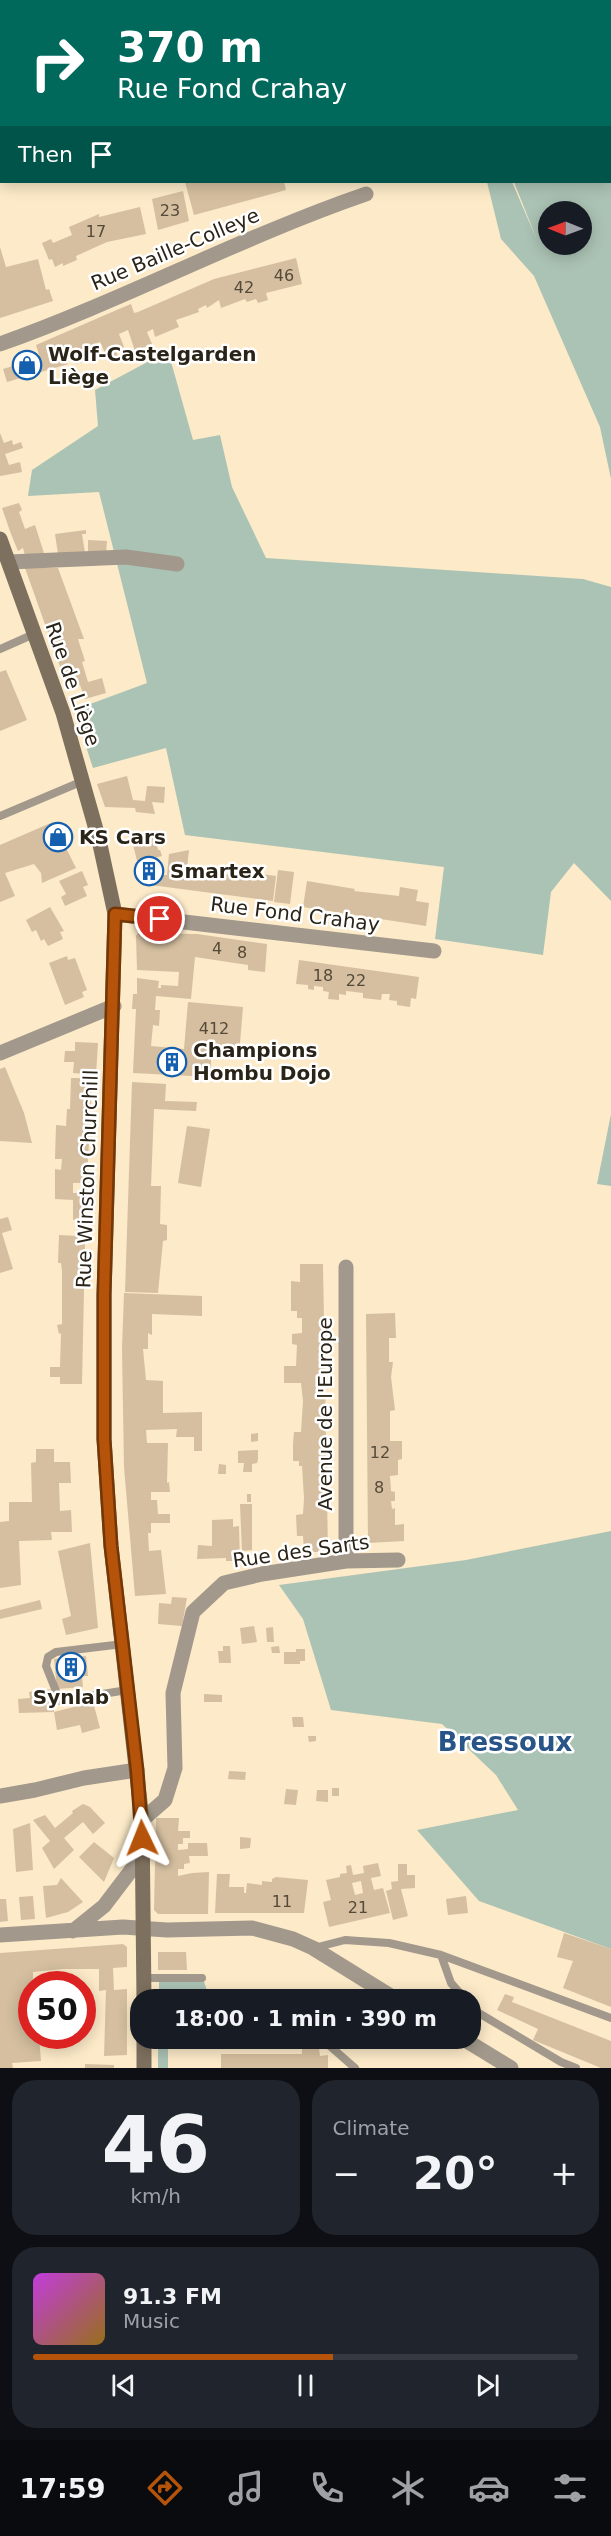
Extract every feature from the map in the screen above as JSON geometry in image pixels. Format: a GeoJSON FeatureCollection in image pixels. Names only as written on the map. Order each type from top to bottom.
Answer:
{"type":"FeatureCollection","features":[{"type":"Feature","properties":{"kind":"main road","name":"Rue de Liège"},"geometry":{"type":"LineString","coordinates":[[0,539],[63,713],[100,845]]}},
{"type":"Feature","properties":{"kind":"main road","name":"Rue Winston Churchill"},"geometry":{"type":"LineString","coordinates":[[100,845],[115,914],[104,1295],[104,1439],[111,1546],[142,1820],[144,1989]]}},
{"type":"Feature","properties":{"kind":"main road"},"geometry":{"type":"LineString","coordinates":[[144,2049],[144,2068]]}},
{"type":"Feature","properties":{"kind":"street","name":"Rue Baille-Colleye"},"geometry":{"type":"LineString","coordinates":[[0,344],[96,306],[310,214],[366,194]]}},
{"type":"Feature","properties":{"kind":"street"},"geometry":{"type":"LineString","coordinates":[[9,562],[126,557],[177,564]]}},
{"type":"Feature","properties":{"kind":"street","name":"Rue Fond Crahay"},"geometry":{"type":"LineString","coordinates":[[115,914],[434,951]]}},
{"type":"Feature","properties":{"kind":"street"},"geometry":{"type":"LineString","coordinates":[[0,1053],[114,1006]]}},
{"type":"Feature","properties":{"kind":"street","name":"Avenue de l'Europe"},"geometry":{"type":"LineString","coordinates":[[346,1267],[346,1562]]}},
{"type":"Feature","properties":{"kind":"street","name":"Rue des Sarts"},"geometry":{"type":"LineString","coordinates":[[142,1820],[165,1800],[175,1768],[173,1693],[193,1612],[224,1583],[346,1562],[398,1560]]}},
{"type":"Feature","properties":{"kind":"street"},"geometry":{"type":"LineString","coordinates":[[0,1796],[84,1778],[137,1770]]}},
{"type":"Feature","properties":{"kind":"street"},"geometry":{"type":"LineString","coordinates":[[73,1931],[104,1906],[142,1856]]}},
{"type":"Feature","properties":{"kind":"street"},"geometry":{"type":"LineString","coordinates":[[0,1935],[143,1928],[181,1930],[252,1928],[293,1939],[313,1948],[379,1989]]}},
{"type":"Feature","properties":{"kind":"street"},"geometry":{"type":"LineString","coordinates":[[480,2049],[511,2068]]}},
{"type":"Feature","properties":{"kind":"lane"},"geometry":{"type":"LineString","coordinates":[[0,649],[34,634]]}},
{"type":"Feature","properties":{"kind":"lane"},"geometry":{"type":"LineString","coordinates":[[0,816],[82,781]]}},
{"type":"Feature","properties":{"kind":"lane"},"geometry":{"type":"LineString","coordinates":[[123,1644],[56,1652],[48,1657],[46,1666],[60,1701],[127,1690]]}},
{"type":"Feature","properties":{"kind":"lane"},"geometry":{"type":"LineString","coordinates":[[313,1948],[345,1940],[389,1943],[441,1955],[611,2018]]}},
{"type":"Feature","properties":{"kind":"lane"},"geometry":{"type":"LineString","coordinates":[[441,1955],[451,1983],[456,1989]]}},
{"type":"Feature","properties":{"kind":"lane"},"geometry":{"type":"LineString","coordinates":[[144,1978],[202,1978]]}},
{"type":"Feature","properties":{"kind":"lane"},"geometry":{"type":"LineString","coordinates":[[481,2015],[558,2065],[576,2068]]}},
{"type":"Feature","properties":{"kind":"lane"},"geometry":{"type":"LineString","coordinates":[[333,2049],[355,2068]]}},
{"type":"Feature","properties":{"kind":"green space"},"geometry":{"type":"Polygon","coordinates":[[[487,183],[512,183],[537,240],[514,183],[611,183],[611,479],[600,427],[534,276],[501,239],[487,183]]]}},
{"type":"Feature","properties":{"kind":"green space"},"geometry":{"type":"Polygon","coordinates":[[[168,351],[193,440],[220,435],[232,487],[266,558],[583,579],[611,587],[611,901],[574,863],[551,892],[543,955],[435,939],[444,867],[185,835],[166,748],[93,768],[74,710],[147,683],[99,492],[28,496],[32,470],[98,426],[95,390],[168,351]]]}},
{"type":"Feature","properties":{"kind":"green space"},"geometry":{"type":"Polygon","coordinates":[[[611,1114],[611,1186],[597,1184],[611,1114]]]}},
{"type":"Feature","properties":{"kind":"green space"},"geometry":{"type":"Polygon","coordinates":[[[611,1531],[611,1949],[479,1901],[417,1830],[518,1810],[496,1775],[442,1724],[331,1710],[303,1619],[279,1585],[466,1560],[611,1531]]]}},
{"type":"Feature","properties":{"kind":"green space"},"geometry":{"type":"Polygon","coordinates":[[[159,1979],[203,1979],[206,1989],[159,1989],[159,1979]]]}},
{"type":"Feature","properties":{"kind":"green space"},"geometry":{"type":"Polygon","coordinates":[[[158,2049],[168,2049],[168,2068],[158,2068],[158,2049]]]}},
{"type":"Feature","properties":{"kind":"building"},"geometry":{"type":"Polygon","coordinates":[[[185,183],[284,183],[286,190],[194,215],[185,183]]]}},
{"type":"Feature","properties":{"kind":"building"},"geometry":{"type":"Polygon","coordinates":[[[183,191],[189,221],[158,230],[152,199],[183,191]]]}},
{"type":"Feature","properties":{"kind":"building"},"geometry":{"type":"Polygon","coordinates":[[[140,207],[146,234],[107,242],[76,256],[77,260],[63,266],[63,263],[55,267],[52,259],[49,260],[42,243],[51,239],[53,243],[72,235],[69,227],[99,214],[99,217],[140,207]]]}},
{"type":"Feature","properties":{"kind":"building"},"geometry":{"type":"Polygon","coordinates":[[[0,247],[6,267],[38,259],[46,290],[49,289],[53,301],[0,318],[0,247]]]}},
{"type":"Feature","properties":{"kind":"building"},"geometry":{"type":"Polygon","coordinates":[[[296,258],[302,284],[266,293],[268,300],[258,303],[256,299],[247,302],[245,299],[221,308],[219,300],[207,308],[206,305],[198,309],[199,312],[176,320],[179,327],[155,337],[153,329],[147,332],[152,344],[135,351],[128,330],[119,334],[124,347],[116,351],[119,359],[109,362],[100,342],[91,346],[96,358],[76,364],[74,356],[66,360],[68,364],[7,382],[3,369],[40,358],[36,345],[119,309],[131,304],[134,313],[138,312],[214,279],[296,258]]]}},
{"type":"Feature","properties":{"kind":"building"},"geometry":{"type":"Polygon","coordinates":[[[0,433],[4,443],[12,440],[13,445],[21,442],[23,448],[5,454],[9,465],[20,462],[22,472],[0,476],[0,433]]]}},
{"type":"Feature","properties":{"kind":"building"},"geometry":{"type":"Polygon","coordinates":[[[19,503],[22,510],[19,512],[25,529],[35,525],[44,553],[40,555],[25,556],[23,548],[18,551],[11,534],[2,508],[19,503]]]}},
{"type":"Feature","properties":{"kind":"building"},"geometry":{"type":"Polygon","coordinates":[[[86,530],[86,534],[82,534],[85,553],[58,554],[55,534],[86,530]]]}},
{"type":"Feature","properties":{"kind":"building"},"geometry":{"type":"Polygon","coordinates":[[[88,540],[107,541],[106,555],[88,554],[88,540]]]}},
{"type":"Feature","properties":{"kind":"building"},"geometry":{"type":"Polygon","coordinates":[[[25,568],[58,568],[84,639],[78,639],[85,661],[82,662],[88,682],[102,678],[106,693],[85,699],[80,685],[68,689],[25,568]]]}},
{"type":"Feature","properties":{"kind":"building"},"geometry":{"type":"Polygon","coordinates":[[[6,670],[27,720],[0,731],[0,672],[6,670]]]}},
{"type":"Feature","properties":{"kind":"building"},"geometry":{"type":"Polygon","coordinates":[[[127,776],[133,800],[145,801],[147,786],[165,787],[164,803],[152,802],[155,814],[136,812],[135,808],[105,807],[97,784],[127,776]]]}},
{"type":"Feature","properties":{"kind":"building"},"geometry":{"type":"Polygon","coordinates":[[[53,822],[76,868],[42,883],[41,873],[34,864],[5,873],[15,896],[0,902],[0,845],[53,822]]]}},
{"type":"Feature","properties":{"kind":"building"},"geometry":{"type":"Polygon","coordinates":[[[154,833],[158,850],[162,856],[154,858],[155,867],[159,866],[160,875],[167,875],[169,854],[189,850],[187,868],[260,880],[261,874],[276,876],[273,901],[143,884],[131,837],[154,833]]]}},
{"type":"Feature","properties":{"kind":"building"},"geometry":{"type":"Polygon","coordinates":[[[278,870],[294,872],[290,904],[274,902],[278,870]]]}},
{"type":"Feature","properties":{"kind":"building"},"geometry":{"type":"Polygon","coordinates":[[[82,871],[88,885],[83,887],[87,896],[65,906],[61,897],[66,894],[59,881],[82,871]]]}},
{"type":"Feature","properties":{"kind":"building"},"geometry":{"type":"Polygon","coordinates":[[[307,881],[355,889],[354,891],[399,896],[400,887],[418,890],[416,901],[429,903],[426,926],[303,907],[307,881]]]}},
{"type":"Feature","properties":{"kind":"building"},"geometry":{"type":"Polygon","coordinates":[[[50,907],[64,931],[60,932],[63,939],[48,946],[44,939],[41,941],[36,930],[32,932],[26,920],[50,907]]]}},
{"type":"Feature","properties":{"kind":"building"},"geometry":{"type":"Polygon","coordinates":[[[138,933],[197,934],[267,944],[265,972],[248,970],[248,965],[195,957],[191,999],[156,996],[155,1010],[160,1010],[159,1026],[153,1025],[151,1046],[184,1049],[188,1002],[243,1007],[239,1055],[211,1051],[211,1077],[133,1073],[136,1009],[132,1009],[133,994],[137,994],[137,978],[159,981],[158,988],[161,988],[161,985],[178,986],[179,972],[137,970],[136,936],[138,933]]]}},
{"type":"Feature","properties":{"kind":"building"},"geometry":{"type":"Polygon","coordinates":[[[67,956],[68,960],[75,958],[87,990],[82,992],[84,997],[65,1005],[49,963],[67,956]]]}},
{"type":"Feature","properties":{"kind":"building"},"geometry":{"type":"Polygon","coordinates":[[[299,960],[419,977],[416,999],[411,998],[410,1007],[397,1005],[397,1001],[389,1000],[390,994],[382,994],[381,1000],[363,998],[363,993],[346,991],[346,995],[339,994],[339,1000],[328,999],[329,992],[323,991],[323,987],[314,986],[314,990],[308,989],[308,985],[296,984],[299,960]]]}},
{"type":"Feature","properties":{"kind":"building"},"geometry":{"type":"Polygon","coordinates":[[[75,1042],[98,1043],[96,1075],[73,1073],[74,1062],[64,1062],[65,1051],[75,1051],[75,1042]]]}},
{"type":"Feature","properties":{"kind":"building"},"geometry":{"type":"Polygon","coordinates":[[[5,1067],[24,1113],[32,1143],[0,1141],[0,1069],[5,1067]]]}},
{"type":"Feature","properties":{"kind":"building"},"geometry":{"type":"Polygon","coordinates":[[[71,1078],[92,1078],[87,1183],[73,1183],[73,1193],[87,1193],[86,1217],[73,1220],[73,1200],[55,1199],[55,1169],[61,1170],[62,1159],[55,1159],[56,1125],[66,1126],[67,1109],[70,1109],[71,1078]]]}},
{"type":"Feature","properties":{"kind":"building"},"geometry":{"type":"Polygon","coordinates":[[[132,1082],[166,1084],[165,1101],[197,1102],[196,1111],[154,1109],[151,1186],[161,1186],[160,1224],[167,1225],[167,1240],[163,1241],[158,1293],[125,1292],[132,1082]]]}},
{"type":"Feature","properties":{"kind":"building"},"geometry":{"type":"Polygon","coordinates":[[[187,1126],[210,1129],[201,1187],[178,1183],[187,1126]]]}},
{"type":"Feature","properties":{"kind":"building"},"geometry":{"type":"Polygon","coordinates":[[[8,1217],[12,1230],[2,1233],[13,1269],[0,1273],[0,1219],[8,1217]]]}},
{"type":"Feature","properties":{"kind":"building"},"geometry":{"type":"Polygon","coordinates":[[[59,1235],[78,1236],[78,1244],[85,1244],[82,1384],[60,1384],[60,1377],[50,1377],[50,1367],[60,1367],[61,1333],[59,1334],[57,1325],[62,1324],[62,1271],[61,1263],[58,1263],[59,1235]]]}},
{"type":"Feature","properties":{"kind":"building"},"geometry":{"type":"Polygon","coordinates":[[[300,1264],[323,1264],[328,1552],[304,1552],[303,1536],[297,1536],[296,1515],[303,1514],[304,1498],[302,1466],[299,1466],[299,1461],[293,1461],[293,1444],[294,1432],[301,1432],[303,1401],[301,1383],[284,1383],[284,1366],[296,1366],[297,1345],[292,1344],[292,1334],[302,1333],[302,1318],[297,1318],[297,1311],[291,1311],[291,1281],[300,1282],[300,1264]]]}},
{"type":"Feature","properties":{"kind":"building"},"geometry":{"type":"Polygon","coordinates":[[[124,1293],[202,1296],[202,1316],[152,1314],[152,1335],[148,1333],[148,1349],[143,1349],[146,1380],[163,1381],[163,1413],[202,1412],[202,1451],[194,1451],[194,1437],[176,1437],[177,1429],[146,1430],[147,1443],[168,1443],[167,1483],[169,1482],[170,1492],[151,1492],[151,1500],[157,1500],[158,1514],[170,1514],[170,1523],[151,1523],[151,1533],[148,1533],[149,1551],[161,1550],[166,1594],[135,1596],[124,1467],[122,1349],[124,1293]]]}},
{"type":"Feature","properties":{"kind":"building"},"geometry":{"type":"Polygon","coordinates":[[[395,1313],[396,1338],[389,1338],[389,1362],[393,1362],[391,1377],[395,1410],[390,1411],[390,1441],[402,1441],[402,1459],[398,1460],[398,1475],[390,1476],[391,1491],[395,1492],[395,1501],[391,1501],[392,1509],[395,1508],[395,1525],[404,1524],[404,1541],[368,1543],[366,1314],[395,1313]]]}},
{"type":"Feature","properties":{"kind":"building"},"geometry":{"type":"Polygon","coordinates":[[[258,1433],[258,1441],[251,1442],[251,1434],[258,1433]]]}},
{"type":"Feature","properties":{"kind":"building"},"geometry":{"type":"Polygon","coordinates":[[[36,1449],[54,1449],[54,1462],[70,1462],[71,1483],[59,1483],[60,1511],[71,1510],[72,1532],[51,1532],[52,1540],[19,1541],[21,1585],[0,1588],[0,1522],[9,1521],[9,1502],[32,1502],[31,1463],[36,1462],[36,1449]]]}},
{"type":"Feature","properties":{"kind":"building"},"geometry":{"type":"Polygon","coordinates":[[[258,1450],[257,1463],[252,1464],[252,1472],[243,1472],[244,1463],[238,1463],[238,1451],[258,1450]]]}},
{"type":"Feature","properties":{"kind":"building"},"geometry":{"type":"Polygon","coordinates":[[[219,1464],[226,1465],[226,1474],[218,1474],[219,1464]]]}},
{"type":"Feature","properties":{"kind":"building"},"geometry":{"type":"Polygon","coordinates":[[[247,1494],[251,1494],[251,1502],[247,1502],[247,1494]]]}},
{"type":"Feature","properties":{"kind":"building"},"geometry":{"type":"Polygon","coordinates":[[[240,1504],[252,1504],[252,1550],[242,1551],[240,1504]]]}},
{"type":"Feature","properties":{"kind":"building"},"geometry":{"type":"Polygon","coordinates":[[[233,1519],[233,1527],[239,1526],[240,1561],[226,1561],[226,1558],[197,1559],[198,1545],[212,1546],[212,1520],[233,1519]]]}},
{"type":"Feature","properties":{"kind":"building"},"geometry":{"type":"Polygon","coordinates":[[[90,1543],[98,1628],[66,1635],[62,1619],[71,1616],[58,1551],[90,1543]]]}},
{"type":"Feature","properties":{"kind":"building"},"geometry":{"type":"Polygon","coordinates":[[[172,1597],[187,1598],[182,1626],[158,1624],[159,1603],[171,1604],[172,1597]]]}},
{"type":"Feature","properties":{"kind":"building"},"geometry":{"type":"Polygon","coordinates":[[[40,1600],[42,1609],[0,1619],[0,1610],[40,1600]]]}},
{"type":"Feature","properties":{"kind":"building"},"geometry":{"type":"Polygon","coordinates":[[[254,1626],[257,1642],[242,1644],[240,1628],[254,1626]]]}},
{"type":"Feature","properties":{"kind":"building"},"geometry":{"type":"Polygon","coordinates":[[[273,1627],[274,1642],[267,1642],[266,1628],[273,1627]]]}},
{"type":"Feature","properties":{"kind":"building"},"geometry":{"type":"Polygon","coordinates":[[[223,1646],[230,1646],[231,1663],[219,1663],[218,1651],[223,1651],[223,1646]]]}},
{"type":"Feature","properties":{"kind":"building"},"geometry":{"type":"Polygon","coordinates":[[[279,1646],[280,1653],[272,1653],[271,1647],[279,1646]]]}},
{"type":"Feature","properties":{"kind":"building"},"geometry":{"type":"Polygon","coordinates":[[[296,1649],[305,1649],[305,1661],[300,1661],[300,1664],[284,1664],[284,1652],[296,1652],[296,1649]]]}},
{"type":"Feature","properties":{"kind":"building","name":"Synlab"},"geometry":{"type":"Polygon","coordinates":[[[86,1656],[88,1676],[82,1676],[83,1687],[57,1689],[54,1659],[86,1656]]]}},
{"type":"Feature","properties":{"kind":"building"},"geometry":{"type":"Polygon","coordinates":[[[53,1689],[54,1712],[19,1713],[18,1699],[30,1698],[29,1692],[53,1689]]]}},
{"type":"Feature","properties":{"kind":"building"},"geometry":{"type":"Polygon","coordinates":[[[204,1694],[222,1695],[222,1702],[204,1702],[204,1694]]]}},
{"type":"Feature","properties":{"kind":"building"},"geometry":{"type":"Polygon","coordinates":[[[93,1702],[100,1728],[82,1733],[80,1725],[57,1730],[54,1712],[93,1702]]]}},
{"type":"Feature","properties":{"kind":"building"},"geometry":{"type":"Polygon","coordinates":[[[292,1717],[303,1717],[304,1727],[293,1727],[292,1717]]]}},
{"type":"Feature","properties":{"kind":"building"},"geometry":{"type":"Polygon","coordinates":[[[308,1736],[316,1736],[316,1741],[309,1742],[308,1736]]]}},
{"type":"Feature","properties":{"kind":"building"},"geometry":{"type":"Polygon","coordinates":[[[229,1771],[246,1772],[245,1780],[228,1779],[229,1771]]]}},
{"type":"Feature","properties":{"kind":"building"},"geometry":{"type":"Polygon","coordinates":[[[332,1788],[339,1788],[339,1796],[332,1796],[332,1788]]]}},
{"type":"Feature","properties":{"kind":"building"},"geometry":{"type":"Polygon","coordinates":[[[286,1789],[298,1790],[296,1805],[284,1804],[286,1789]]]}},
{"type":"Feature","properties":{"kind":"building"},"geometry":{"type":"Polygon","coordinates":[[[317,1790],[328,1790],[328,1802],[316,1801],[317,1790]]]}},
{"type":"Feature","properties":{"kind":"building"},"geometry":{"type":"Polygon","coordinates":[[[83,1804],[90,1807],[105,1823],[93,1834],[83,1822],[64,1838],[74,1850],[54,1869],[42,1848],[50,1841],[33,1820],[45,1815],[55,1828],[73,1813],[72,1811],[83,1804]]]}},
{"type":"Feature","properties":{"kind":"building"},"geometry":{"type":"Polygon","coordinates":[[[156,1818],[179,1818],[178,1831],[190,1831],[190,1838],[183,1838],[183,1844],[178,1844],[178,1850],[188,1849],[188,1843],[207,1843],[208,1856],[189,1856],[190,1863],[184,1864],[184,1869],[178,1869],[178,1876],[209,1872],[208,1914],[158,1914],[154,1910],[156,1818]]]}},
{"type":"Feature","properties":{"kind":"building"},"geometry":{"type":"Polygon","coordinates":[[[30,1823],[33,1870],[16,1872],[13,1829],[30,1823]]]}},
{"type":"Feature","properties":{"kind":"building"},"geometry":{"type":"Polygon","coordinates":[[[240,1837],[251,1838],[250,1848],[240,1849],[240,1837]]]}},
{"type":"Feature","properties":{"kind":"building"},"geometry":{"type":"Polygon","coordinates":[[[94,1842],[114,1858],[104,1882],[79,1857],[94,1842]]]}},
{"type":"Feature","properties":{"kind":"building"},"geometry":{"type":"Polygon","coordinates":[[[378,1863],[381,1876],[371,1878],[374,1890],[383,1888],[390,1913],[329,1927],[323,1902],[331,1900],[326,1880],[347,1873],[346,1866],[351,1865],[353,1875],[364,1873],[363,1866],[378,1863]],[[361,1881],[352,1883],[355,1895],[363,1893],[361,1881]]]}},
{"type":"Feature","properties":{"kind":"building"},"geometry":{"type":"Polygon","coordinates":[[[398,1864],[407,1864],[407,1875],[415,1875],[415,1888],[401,1889],[408,1916],[393,1920],[386,1891],[392,1889],[391,1882],[398,1881],[398,1864]]]}},
{"type":"Feature","properties":{"kind":"building"},"geometry":{"type":"Polygon","coordinates":[[[217,1874],[230,1874],[229,1887],[244,1887],[244,1893],[246,1893],[247,1883],[262,1885],[262,1881],[272,1882],[272,1879],[276,1877],[308,1880],[304,1913],[215,1913],[217,1874]]]}},
{"type":"Feature","properties":{"kind":"building"},"geometry":{"type":"Polygon","coordinates":[[[61,1878],[83,1902],[68,1912],[46,1918],[43,1886],[57,1885],[61,1878]]]}},
{"type":"Feature","properties":{"kind":"building"},"geometry":{"type":"Polygon","coordinates":[[[33,1896],[35,1919],[21,1920],[19,1897],[33,1896]]]}},
{"type":"Feature","properties":{"kind":"building"},"geometry":{"type":"Polygon","coordinates":[[[466,1896],[468,1913],[448,1915],[446,1899],[466,1896]]]}},
{"type":"Feature","properties":{"kind":"building"},"geometry":{"type":"Polygon","coordinates":[[[0,1899],[6,1899],[8,1921],[0,1922],[0,1899]]]}},
{"type":"Feature","properties":{"kind":"building"},"geometry":{"type":"Polygon","coordinates":[[[564,1933],[611,1949],[611,2007],[563,1988],[573,1961],[557,1957],[564,1933]]]}},
{"type":"Feature","properties":{"kind":"building"},"geometry":{"type":"Polygon","coordinates":[[[123,1944],[127,1947],[127,1967],[113,1968],[114,1990],[127,1989],[127,2055],[104,2056],[106,1990],[99,1991],[99,1969],[18,1971],[18,2049],[40,2049],[41,2061],[12,2063],[13,2068],[0,2068],[0,1953],[123,1944]]]}},
{"type":"Feature","properties":{"kind":"building"},"geometry":{"type":"Polygon","coordinates":[[[158,1952],[186,1952],[187,1970],[158,1970],[158,1952]]]}},
{"type":"Feature","properties":{"kind":"building"},"geometry":{"type":"Polygon","coordinates":[[[505,1994],[514,1997],[512,2002],[611,2041],[611,2068],[601,2068],[533,2040],[538,2029],[497,2010],[505,1994]]]}},
{"type":"Feature","properties":{"kind":"building"},"geometry":{"type":"Polygon","coordinates":[[[302,2049],[319,2049],[320,2056],[328,2055],[328,2068],[221,2068],[221,2054],[302,2054],[302,2049]]]}},
{"type":"Feature","properties":{"kind":"building"},"geometry":{"type":"Polygon","coordinates":[[[85,2064],[114,2065],[114,2068],[85,2068],[85,2064]]]}},
{"type":"Feature","properties":{"kind":"place","name":"Wolf-Castelgarden Liège"},"geometry":{"type":"Point","coordinates":[27,365]}},
{"type":"Feature","properties":{"kind":"place","name":"KS Cars"},"geometry":{"type":"Point","coordinates":[58,837]}},
{"type":"Feature","properties":{"kind":"place","name":"Smartex"},"geometry":{"type":"Point","coordinates":[149,871]}},
{"type":"Feature","properties":{"kind":"place","name":"Champions Hombu Dojo"},"geometry":{"type":"Point","coordinates":[172,1062]}},
{"type":"Feature","properties":{"kind":"place","name":"Synlab"},"geometry":{"type":"Point","coordinates":[71,1667]}},
{"type":"Feature","properties":{"kind":"district","name":"Bressoux"},"geometry":{"type":"Point","coordinates":[505,1742]}},
{"type":"Feature","properties":{"kind":"route"},"geometry":{"type":"LineString","coordinates":[[142,1838],[131,1713],[111,1546],[104,1439],[105,1225],[114,1006],[115,914],[160,919]]}}]}
